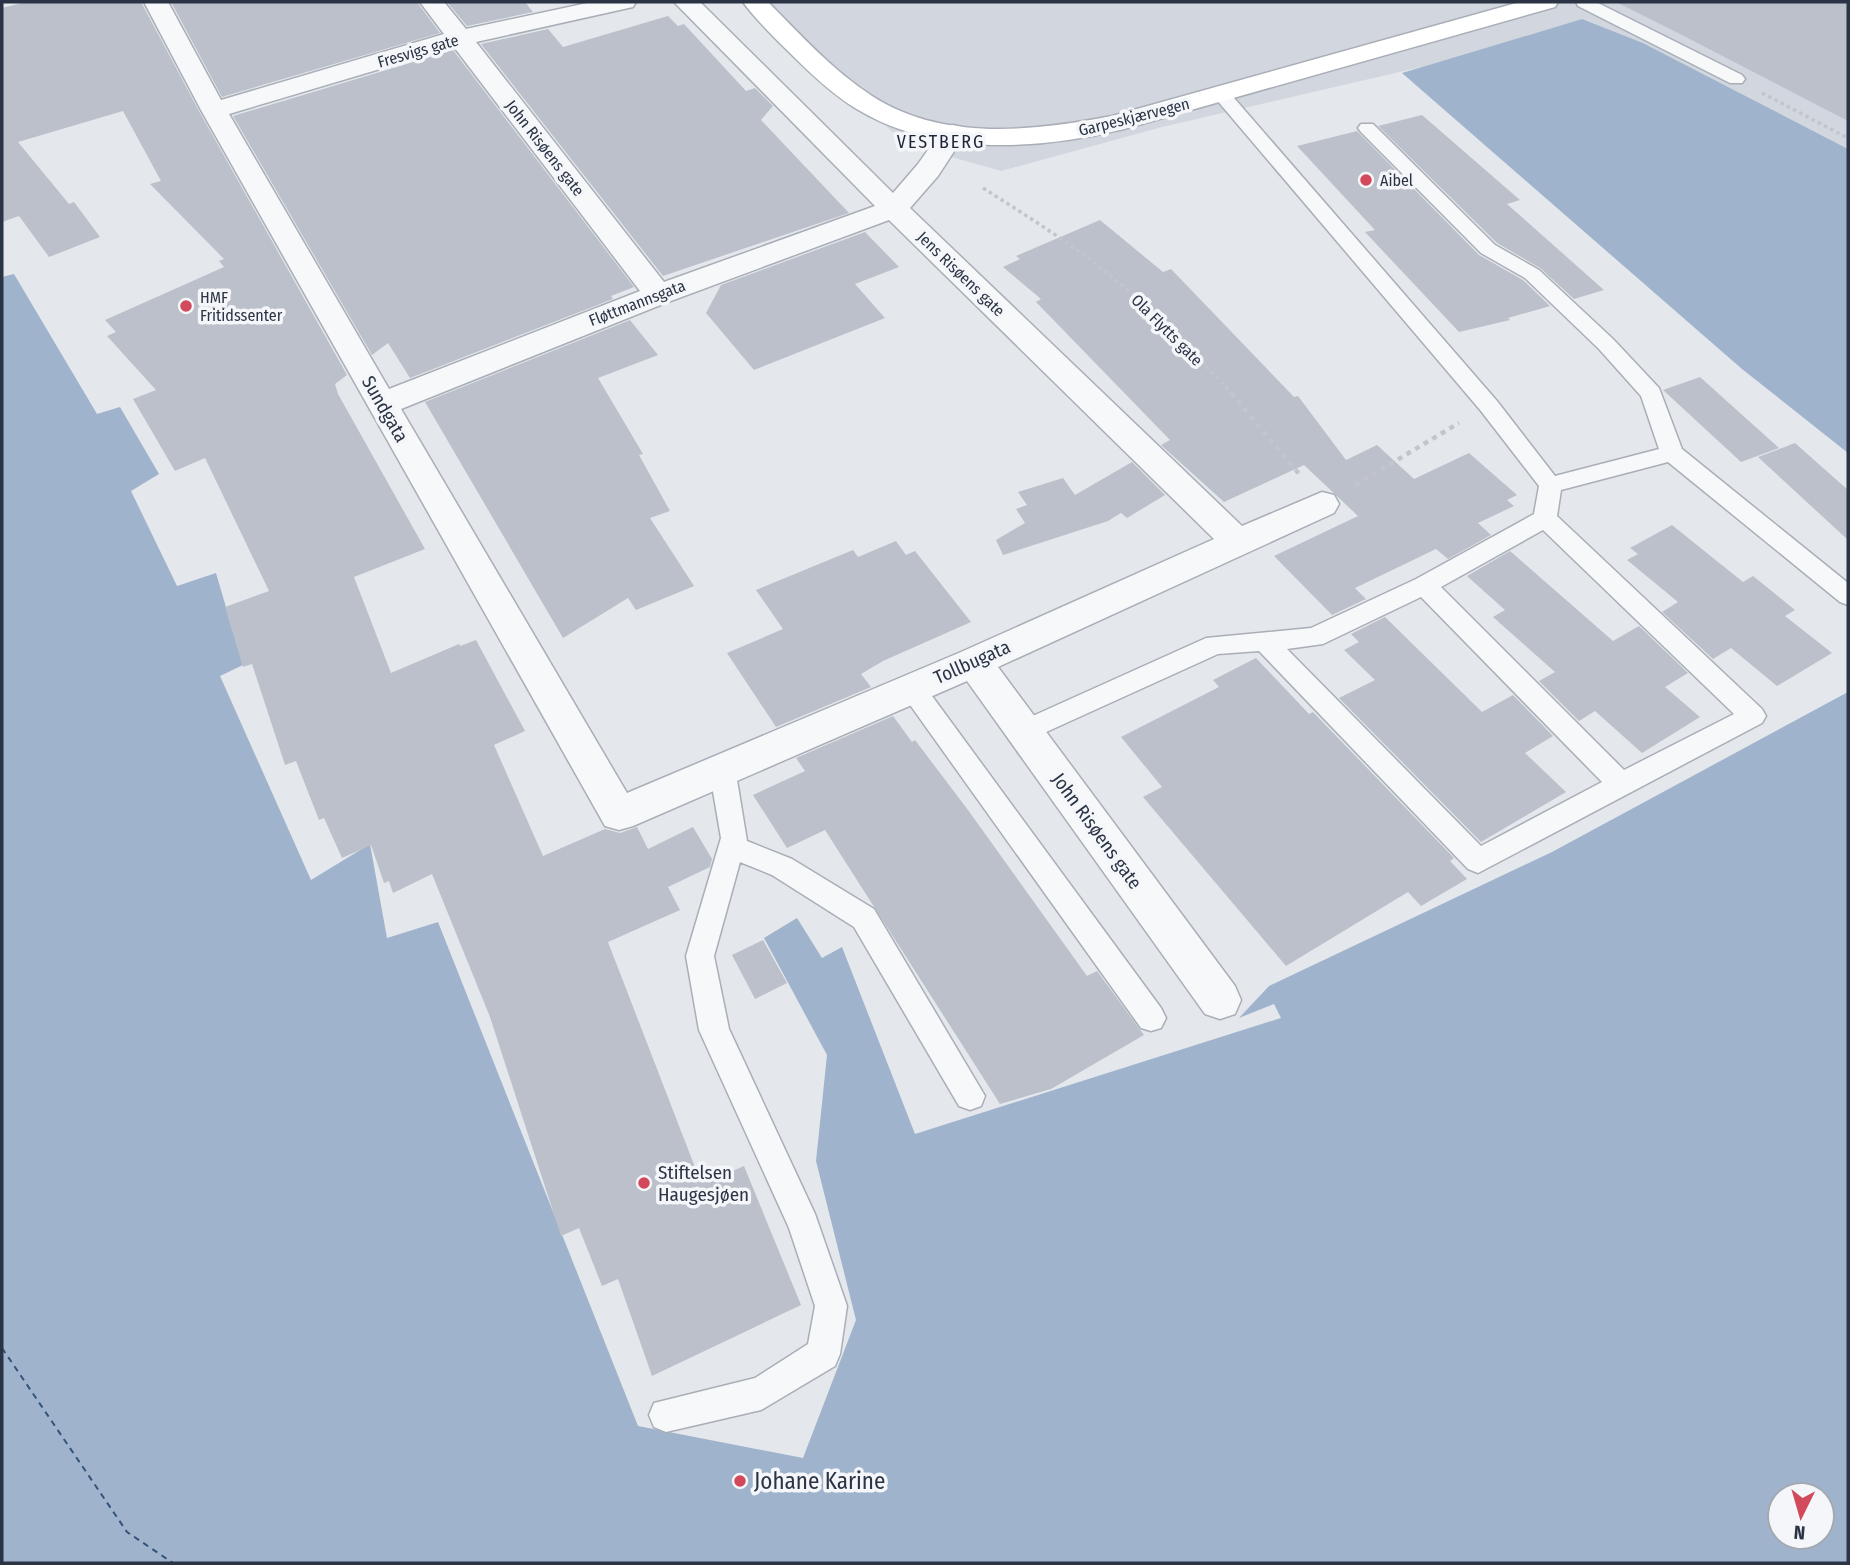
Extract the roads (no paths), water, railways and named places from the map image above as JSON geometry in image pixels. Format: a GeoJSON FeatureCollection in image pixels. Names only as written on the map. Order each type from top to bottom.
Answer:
{"type":"FeatureCollection","features":[{"type":"Feature","properties":{"kind":"main road","name":"Garpeskjærvegen"},"geometry":{"type":"LineString","coordinates":[[755,2],[813,58],[865,102],[916,125],[953,133],[1015,138],[1065,134],[1222,95],[1546,2]]}},
{"type":"Feature","properties":{"kind":"street","name":"Sundgata"},"geometry":{"type":"LineString","coordinates":[[156,2],[214,110],[619,814]]}},
{"type":"Feature","properties":{"kind":"street","name":"John Risøens gate"},"geometry":{"type":"LineString","coordinates":[[432,2],[658,295]]}},
{"type":"Feature","properties":{"kind":"street","name":"Fresvigs gate"},"geometry":{"type":"LineString","coordinates":[[214,110],[459,38],[624,2]]}},
{"type":"Feature","properties":{"kind":"street","name":"Jens Risøens gate"},"geometry":{"type":"LineString","coordinates":[[686,2],[894,209],[1239,543]]}},
{"type":"Feature","properties":{"kind":"street"},"geometry":{"type":"LineString","coordinates":[[894,209],[928,170],[953,133]]}},
{"type":"Feature","properties":{"kind":"street","name":"Fløttmannsgata"},"geometry":{"type":"LineString","coordinates":[[382,404],[658,295],[894,209]]}},
{"type":"Feature","properties":{"kind":"street","name":"Tollbugata"},"geometry":{"type":"LineString","coordinates":[[619,814],[974,662],[1322,504]]}},
{"type":"Feature","properties":{"kind":"street","name":"John Risøens gate"},"geometry":{"type":"LineString","coordinates":[[974,662],[1220,1000]]}},
{"type":"Feature","properties":{"kind":"lane"},"geometry":{"type":"LineString","coordinates":[[1584,2],[1736,79]]}},
{"type":"Feature","properties":{"kind":"lane"},"geometry":{"type":"LineString","coordinates":[[1662,43],[1680,34]]}},
{"type":"Feature","properties":{"kind":"lane"},"geometry":{"type":"LineString","coordinates":[[1222,95],[1489,406],[1550,485],[1545,518]]}},
{"type":"Feature","properties":{"kind":"lane"},"geometry":{"type":"LineString","coordinates":[[1367,128],[1488,249],[1532,274],[1606,344],[1651,393],[1672,453],[1848,596]]}},
{"type":"Feature","properties":{"kind":"lane"},"geometry":{"type":"LineString","coordinates":[[1550,485],[1672,453]]}},
{"type":"Feature","properties":{"kind":"lane"},"geometry":{"type":"LineString","coordinates":[[1024,731],[1215,645],[1314,637],[1424,584],[1545,518]]}},
{"type":"Feature","properties":{"kind":"lane"},"geometry":{"type":"LineString","coordinates":[[1265,642],[1478,861],[1753,716],[1545,518]]}},
{"type":"Feature","properties":{"kind":"lane"},"geometry":{"type":"LineString","coordinates":[[1424,584],[1621,784]]}},
{"type":"Feature","properties":{"kind":"lane"},"geometry":{"type":"LineString","coordinates":[[912,688],[1151,1018]]}},
{"type":"Feature","properties":{"kind":"lane"},"geometry":{"type":"LineString","coordinates":[[666,1415],[761,1393],[823,1354],[831,1306],[803,1225],[714,1030],[700,956],[734,838],[722,768]]}},
{"type":"Feature","properties":{"kind":"lane"},"geometry":{"type":"LineString","coordinates":[[731,847],[782,867],[864,918],[970,1096]]}},
{"type":"Feature","properties":{"kind":"water"},"geometry":{"type":"Polygon","coordinates":[[[1582,19],[1643,43],[1848,149],[1848,453],[1742,369],[1402,73],[1582,19]]]}},
{"type":"Feature","properties":{"kind":"water"},"geometry":{"type":"Polygon","coordinates":[[[14,274],[97,414],[120,407],[159,474],[131,491],[177,586],[216,573],[243,665],[220,676],[311,880],[370,844],[387,938],[438,922],[638,1426],[803,1458],[856,1320],[816,1161],[827,1055],[764,938],[797,918],[822,958],[842,947],[915,1134],[1281,1018],[1274,1004],[1239,1018],[1269,986],[1552,852],[1848,692],[1848,1563],[2,1563],[2,277],[14,274]]]}},
{"type":"Feature","properties":{"kind":"place","name":"Aibel"},"geometry":{"type":"Point","coordinates":[1366,180]}},
{"type":"Feature","properties":{"kind":"place","name":"HMF Fritidssenter"},"geometry":{"type":"Point","coordinates":[186,306]}},
{"type":"Feature","properties":{"kind":"place","name":"Stiftelsen Haugesjøen"},"geometry":{"type":"Point","coordinates":[644,1183]}},
{"type":"Feature","properties":{"kind":"place","name":"Johane Karine"},"geometry":{"type":"Point","coordinates":[740,1481]}},
{"type":"Feature","properties":{"kind":"district","name":"VESTBERG"},"geometry":{"type":"Point","coordinates":[941,142]}}]}
